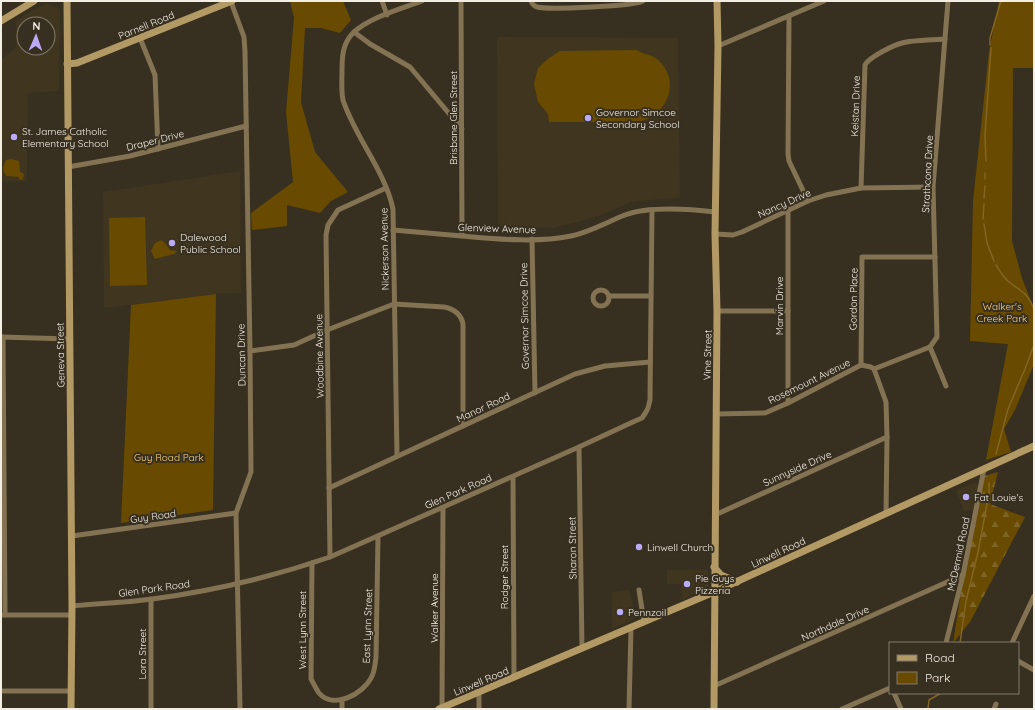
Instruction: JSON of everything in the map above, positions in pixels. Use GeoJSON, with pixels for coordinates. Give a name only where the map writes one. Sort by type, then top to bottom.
{"type":"FeatureCollection","features":[{"type":"Feature","properties":{"kind":"main road"},"geometry":{"type":"LineString","coordinates":[[1,21],[34,1]]}},
{"type":"Feature","properties":{"kind":"main road"},"geometry":{"type":"LineString","coordinates":[[59,1],[67,9]]}},
{"type":"Feature","properties":{"kind":"main road","name":"Geneva Street"},"geometry":{"type":"LineString","coordinates":[[67,1],[72,536],[71,709]]}},
{"type":"Feature","properties":{"kind":"main road","name":"Parnell Road"},"geometry":{"type":"LineString","coordinates":[[67,64],[77,63],[232,1]]}},
{"type":"Feature","properties":{"kind":"main road","name":"Vine Street"},"geometry":{"type":"LineString","coordinates":[[714,709],[717,311],[715,212],[718,46],[717,1]]}},
{"type":"Feature","properties":{"kind":"main road","name":"Linwell Road"},"geometry":{"type":"LineString","coordinates":[[441,708],[737,582],[1034,446]]}},
{"type":"Feature","properties":{"kind":"main road"},"geometry":{"type":"LineString","coordinates":[[714,567],[721,575],[737,582]]}},
{"type":"Feature","properties":{"kind":"street","name":"Duncan Drive"},"geometry":{"type":"LineString","coordinates":[[232,1],[244,37],[245,52],[250,351],[250,472],[236,512],[240,709]]}},
{"type":"Feature","properties":{"kind":"street"},"geometry":{"type":"LineString","coordinates":[[382,1],[387,15]]}},
{"type":"Feature","properties":{"kind":"street"},"geometry":{"type":"LineString","coordinates":[[422,1],[366,24],[354,32],[370,44],[410,67],[462,129]]}},
{"type":"Feature","properties":{"kind":"street","name":"Brisbane Glen Street"},"geometry":{"type":"LineString","coordinates":[[461,1],[462,236]]}},
{"type":"Feature","properties":{"kind":"street"},"geometry":{"type":"LineString","coordinates":[[531,1],[532,4],[538,8],[582,8],[632,4],[643,1]]}},
{"type":"Feature","properties":{"kind":"street"},"geometry":{"type":"LineString","coordinates":[[718,46],[824,1]]}},
{"type":"Feature","properties":{"kind":"street","name":"Strathcona Drive"},"geometry":{"type":"LineString","coordinates":[[930,347],[937,336],[933,187],[948,1]]}},
{"type":"Feature","properties":{"kind":"street"},"geometry":{"type":"LineString","coordinates":[[789,16],[788,154],[808,201]]}},
{"type":"Feature","properties":{"kind":"street","name":"Nickerson Avenue"},"geometry":{"type":"LineString","coordinates":[[354,32],[347,40],[343,50],[343,99],[354,125],[386,188],[393,209],[397,456]]}},
{"type":"Feature","properties":{"kind":"street"},"geometry":{"type":"LineString","coordinates":[[140,38],[155,76],[158,149]]}},
{"type":"Feature","properties":{"kind":"street","name":"Keistan Drive"},"geometry":{"type":"LineString","coordinates":[[861,188],[865,65],[867,62],[902,43],[945,39]]}},
{"type":"Feature","properties":{"kind":"street","name":"Draper Drive"},"geometry":{"type":"LineString","coordinates":[[68,167],[130,156],[246,126]]}},
{"type":"Feature","properties":{"kind":"street","name":"Nancy Drive"},"geometry":{"type":"LineString","coordinates":[[715,234],[733,235],[742,232],[788,209],[826,195],[861,188],[933,187]]}},
{"type":"Feature","properties":{"kind":"street","name":"Woodbine Avenue"},"geometry":{"type":"LineString","coordinates":[[330,557],[326,234],[328,225],[338,210],[386,188]]}},
{"type":"Feature","properties":{"kind":"street","name":"Glenview Avenue"},"geometry":{"type":"LineString","coordinates":[[393,230],[502,239],[532,239],[571,236],[600,226],[626,214],[652,210],[679,209],[715,212]]}},
{"type":"Feature","properties":{"kind":"street","name":"Marvin Drive"},"geometry":{"type":"LineString","coordinates":[[788,209],[788,403]]}},
{"type":"Feature","properties":{"kind":"street","name":"Glen Park Road"},"geometry":{"type":"LineString","coordinates":[[72,606],[151,600],[237,584],[312,563],[330,557],[443,508],[642,418],[648,408],[650,400],[652,210]]}},
{"type":"Feature","properties":{"kind":"street","name":"Governor Simcoe Drive"},"geometry":{"type":"LineString","coordinates":[[532,239],[535,393]]}},
{"type":"Feature","properties":{"kind":"street","name":"Gordon Place"},"geometry":{"type":"LineString","coordinates":[[861,365],[862,257],[935,257]]}},
{"type":"Feature","properties":{"kind":"street"},"geometry":{"type":"LineString","coordinates":[[609,296],[650,296]]}},
{"type":"Feature","properties":{"kind":"street"},"geometry":{"type":"LineString","coordinates":[[250,351],[294,345],[327,330],[394,304],[444,307],[452,309],[462,317],[464,324],[463,426]]}},
{"type":"Feature","properties":{"kind":"street"},"geometry":{"type":"LineString","coordinates":[[717,311],[788,311]]}},
{"type":"Feature","properties":{"kind":"street"},"geometry":{"type":"LineString","coordinates":[[70,339],[2,337],[3,615],[72,615]]}},
{"type":"Feature","properties":{"kind":"street"},"geometry":{"type":"LineString","coordinates":[[886,514],[886,402],[874,369],[930,347],[946,386]]}},
{"type":"Feature","properties":{"kind":"street","name":"Manor Road"},"geometry":{"type":"LineString","coordinates":[[329,488],[575,374],[587,370],[621,364],[650,362]]}},
{"type":"Feature","properties":{"kind":"street","name":"Rosemount Avenue"},"geometry":{"type":"LineString","coordinates":[[716,414],[765,413],[788,403],[861,365],[874,369]]}},
{"type":"Feature","properties":{"kind":"street","name":"Sunnyside Drive"},"geometry":{"type":"LineString","coordinates":[[715,515],[887,437]]}},
{"type":"Feature","properties":{"kind":"street","name":"Sharon Street"},"geometry":{"type":"LineString","coordinates":[[579,447],[582,648]]}},
{"type":"Feature","properties":{"kind":"street","name":"McDermid Road"},"geometry":{"type":"LineString","coordinates":[[946,642],[963,575],[984,469]]}},
{"type":"Feature","properties":{"kind":"street","name":"Rodger Street"},"geometry":{"type":"LineString","coordinates":[[513,477],[514,678]]}},
{"type":"Feature","properties":{"kind":"street","name":"Walker Avenue"},"geometry":{"type":"LineString","coordinates":[[441,708],[443,508]]}},
{"type":"Feature","properties":{"kind":"street","name":"Guy Road"},"geometry":{"type":"LineString","coordinates":[[72,536],[236,512]]}},
{"type":"Feature","properties":{"kind":"street","name":"East Lynn Street"},"geometry":{"type":"LineString","coordinates":[[342,700],[355,694],[367,685],[375,668],[378,536]]}},
{"type":"Feature","properties":{"kind":"street","name":"West Lynn Street"},"geometry":{"type":"LineString","coordinates":[[312,563],[311,680],[319,694],[331,701],[342,700]]}},
{"type":"Feature","properties":{"kind":"street","name":"Northdale Drive"},"geometry":{"type":"LineString","coordinates":[[714,686],[963,575]]}},
{"type":"Feature","properties":{"kind":"street"},"geometry":{"type":"LineString","coordinates":[[639,590],[644,622]]}},
{"type":"Feature","properties":{"kind":"street"},"geometry":{"type":"LineString","coordinates":[[1012,642],[1034,596]]}},
{"type":"Feature","properties":{"kind":"street","name":"Lora Street"},"geometry":{"type":"LineString","coordinates":[[150,709],[151,600]]}},
{"type":"Feature","properties":{"kind":"street"},"geometry":{"type":"LineString","coordinates":[[629,709],[631,628]]}},
{"type":"Feature","properties":{"kind":"street"},"geometry":{"type":"LineString","coordinates":[[1019,662],[1034,670]]}},
{"type":"Feature","properties":{"kind":"street"},"geometry":{"type":"LineString","coordinates":[[842,709],[889,688]]}},
{"type":"Feature","properties":{"kind":"street"},"geometry":{"type":"LineString","coordinates":[[1,691],[71,691]]}},
{"type":"Feature","properties":{"kind":"street"},"geometry":{"type":"LineString","coordinates":[[479,692],[479,709]]}},
{"type":"Feature","properties":{"kind":"street"},"geometry":{"type":"LineString","coordinates":[[894,694],[900,709]]}},
{"type":"Feature","properties":{"kind":"street"},"geometry":{"type":"LineString","coordinates":[[342,700],[342,709]]}},
{"type":"Feature","properties":{"kind":"shaded area","name":"St. James Catholic Elementary School"},"geometry":{"type":"Polygon","coordinates":[[[47,3],[60,9],[59,91],[28,93],[27,181],[1,182],[1,60],[16,47],[16,56],[56,56],[56,16],[23,16],[47,3]]]}},
{"type":"Feature","properties":{"kind":"shaded area","name":"Governor Simcoe Secondary School"},"geometry":{"type":"Polygon","coordinates":[[[497,37],[678,38],[680,198],[631,202],[599,216],[554,228],[498,227],[497,37]]]}},
{"type":"Feature","properties":{"kind":"shaded area","name":"Dalewood Public School"},"geometry":{"type":"Polygon","coordinates":[[[240,171],[241,293],[216,294],[104,308],[103,192],[240,171]]]}},
{"type":"Feature","properties":{"kind":"shaded area"},"geometry":{"type":"Polygon","coordinates":[[[976,482],[978,487],[974,510],[964,511],[956,490],[976,482]]]}},
{"type":"Feature","properties":{"kind":"shaded area"},"geometry":{"type":"Polygon","coordinates":[[[667,570],[708,570],[709,586],[682,600],[681,584],[667,584],[667,570]]]}},
{"type":"Feature","properties":{"kind":"shaded area"},"geometry":{"type":"Polygon","coordinates":[[[629,590],[636,618],[612,629],[612,592],[629,590]]]}},
{"type":"Feature","properties":{"kind":"green space"},"geometry":{"type":"Polygon","coordinates":[[[290,1],[343,1],[351,20],[340,33],[321,28],[305,28],[301,102],[315,152],[348,192],[331,201],[320,213],[287,205],[287,226],[252,230],[251,213],[293,182],[286,112],[294,18],[290,1]]]}},
{"type":"Feature","properties":{"kind":"green space","name":"Walker's Creek Park"},"geometry":{"type":"Polygon","coordinates":[[[999,1],[1034,1],[1034,68],[1013,68],[1012,241],[1022,278],[1034,309],[1034,364],[1015,410],[1004,429],[1011,452],[986,460],[1008,344],[970,341],[973,201],[989,52],[999,1]]]}},
{"type":"Feature","properties":{"kind":"green space"},"geometry":{"type":"Polygon","coordinates":[[[637,50],[654,57],[662,64],[670,81],[670,90],[667,99],[663,107],[656,114],[646,120],[635,122],[549,122],[548,114],[538,102],[534,84],[538,68],[549,58],[560,51],[637,50]]]}},
{"type":"Feature","properties":{"kind":"green space"},"geometry":{"type":"Polygon","coordinates":[[[11,159],[19,161],[20,172],[24,174],[22,180],[19,179],[19,177],[6,176],[3,168],[6,160],[11,159]]]}},
{"type":"Feature","properties":{"kind":"green space"},"geometry":{"type":"Polygon","coordinates":[[[145,217],[147,285],[110,286],[109,218],[145,217]]]}},
{"type":"Feature","properties":{"kind":"green space"},"geometry":{"type":"Polygon","coordinates":[[[161,240],[170,250],[177,251],[174,254],[155,259],[151,251],[155,243],[161,240]]]}},
{"type":"Feature","properties":{"kind":"green space","name":"Guy Road Park"},"geometry":{"type":"Polygon","coordinates":[[[216,294],[213,510],[121,523],[131,305],[216,294]]]}},
{"type":"Feature","properties":{"kind":"green space"},"geometry":{"type":"Polygon","coordinates":[[[998,472],[990,504],[1025,517],[970,622],[953,642],[974,510],[984,476],[998,472]]]}},
{"type":"Feature","properties":{"kind":"waterway"},"geometry":{"type":"LineString","coordinates":[[990,45],[990,38],[1001,1]]}},
{"type":"Feature","properties":{"kind":"waterway"},"geometry":{"type":"LineString","coordinates":[[986,161],[985,135],[991,48]]}},
{"type":"Feature","properties":{"kind":"waterway"},"geometry":{"type":"LineString","coordinates":[[985,173],[985,179]]}},
{"type":"Feature","properties":{"kind":"waterway"},"geometry":{"type":"LineString","coordinates":[[984,198],[985,186]]}},
{"type":"Feature","properties":{"kind":"waterway"},"geometry":{"type":"LineString","coordinates":[[983,219],[984,204]]}},
{"type":"Feature","properties":{"kind":"waterway"},"geometry":{"type":"LineString","coordinates":[[984,224],[987,243],[994,261]]}},
{"type":"Feature","properties":{"kind":"waterway"},"geometry":{"type":"LineString","coordinates":[[996,265],[1006,279],[1027,296],[1034,310]]}},
{"type":"Feature","properties":{"kind":"waterway"},"geometry":{"type":"LineString","coordinates":[[996,454],[1008,409],[1034,345]]}},
{"type":"Feature","properties":{"kind":"waterway"},"geometry":{"type":"LineString","coordinates":[[960,642],[966,601],[978,552],[989,493],[989,483]]}},
{"type":"Feature","properties":{"kind":"waterway"},"geometry":{"type":"LineString","coordinates":[[928,709],[929,700],[939,694]]}},
{"type":"Feature","properties":{"kind":"place","name":"Governor Simcoe Secondary School"},"geometry":{"type":"Point","coordinates":[588,118]}},
{"type":"Feature","properties":{"kind":"place","name":"St. James Catholic Elementary School"},"geometry":{"type":"Point","coordinates":[14,137]}},
{"type":"Feature","properties":{"kind":"place","name":"Dalewood Public School"},"geometry":{"type":"Point","coordinates":[172,243]}},
{"type":"Feature","properties":{"kind":"place","name":"Fat Louie's"},"geometry":{"type":"Point","coordinates":[966,497]}},
{"type":"Feature","properties":{"kind":"place","name":"Linwell Church"},"geometry":{"type":"Point","coordinates":[639,547]}},
{"type":"Feature","properties":{"kind":"place","name":"Pie Guys Pizzeria"},"geometry":{"type":"Point","coordinates":[687,584]}},
{"type":"Feature","properties":{"kind":"place","name":"Pennzoil"},"geometry":{"type":"Point","coordinates":[620,612]}}]}
